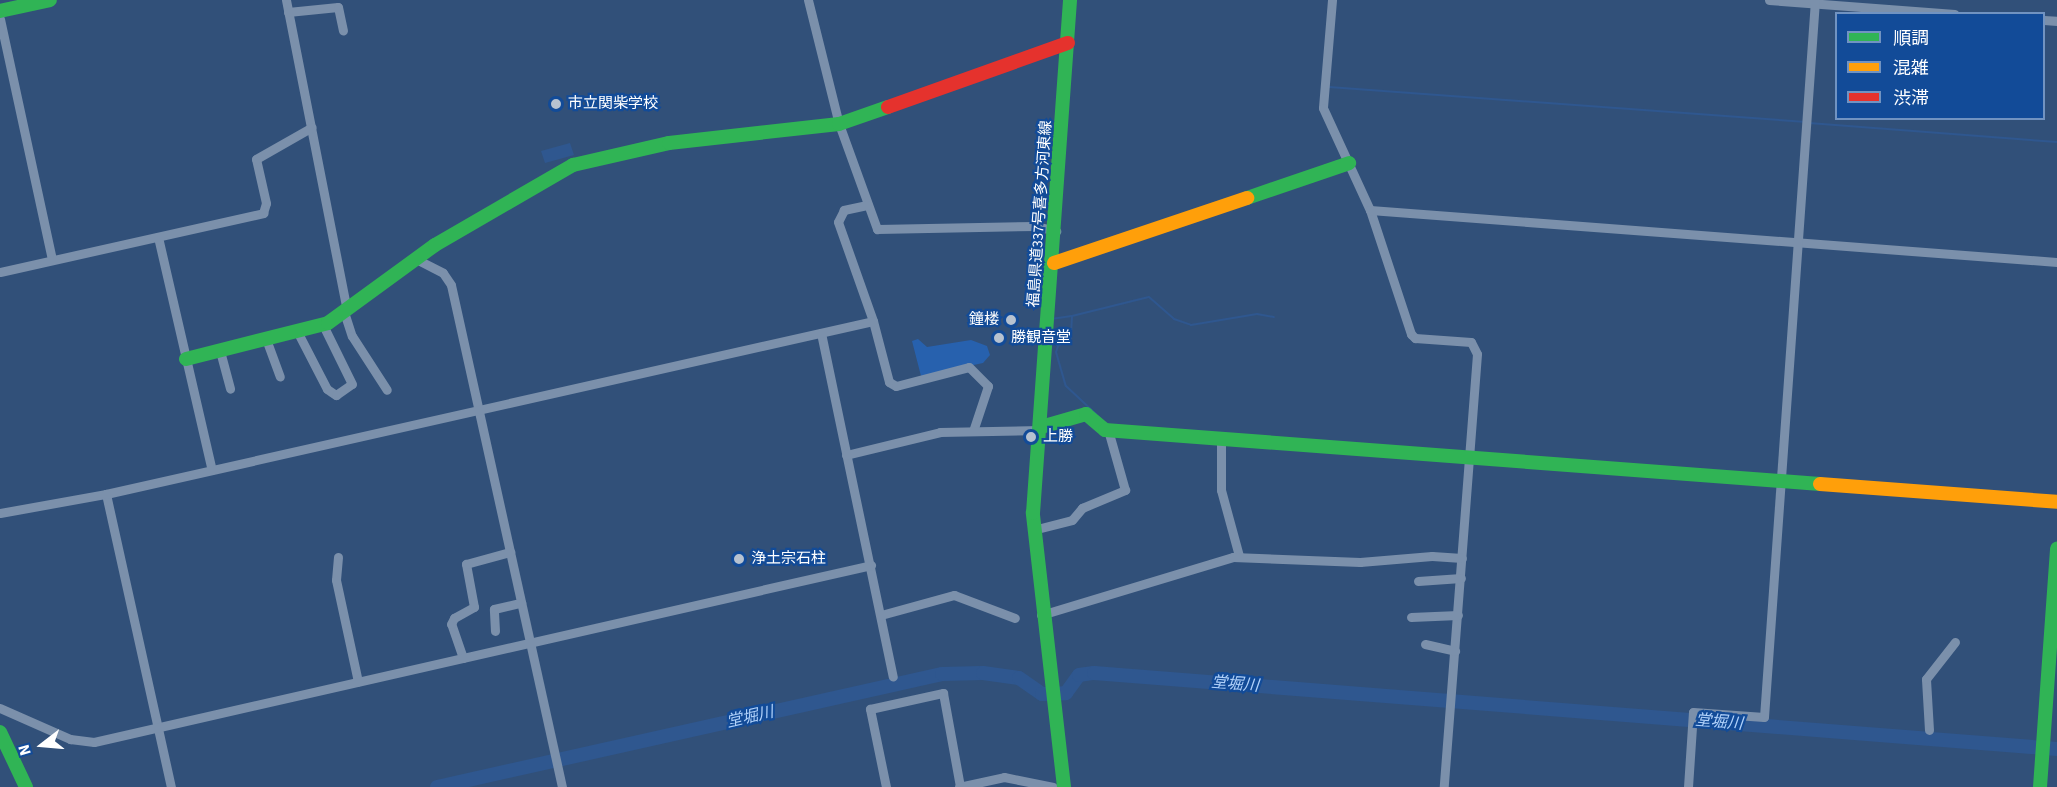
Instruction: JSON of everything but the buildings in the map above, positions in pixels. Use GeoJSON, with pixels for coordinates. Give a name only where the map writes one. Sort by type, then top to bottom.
{"type":"FeatureCollection","features":[{"type":"Feature","properties":{"kind":"main road"},"geometry":{"type":"LineString","coordinates":[[0,12],[50,0]]}},
{"type":"Feature","properties":{"kind":"main road","name":"福島県道337号喜多方河東線"},"geometry":{"type":"LineString","coordinates":[[1064,787],[1041,615],[1033,530],[1054,263],[1070,0]]}},
{"type":"Feature","properties":{"kind":"main road"},"geometry":{"type":"LineString","coordinates":[[186,359],[323,325],[416,259],[573,165],[669,143],[839,124],[1068,43]]}},
{"type":"Feature","properties":{"kind":"main road"},"geometry":{"type":"LineString","coordinates":[[1054,263],[1349,163]]}},
{"type":"Feature","properties":{"kind":"main road"},"geometry":{"type":"LineString","coordinates":[[1041,428],[1086,414],[1108,430],[2057,502]]}},
{"type":"Feature","properties":{"kind":"main road"},"geometry":{"type":"LineString","coordinates":[[2040,787],[2057,549]]}},
{"type":"Feature","properties":{"kind":"main road"},"geometry":{"type":"LineString","coordinates":[[0,732],[27,787]]}},
{"type":"Feature","properties":{"kind":"street"},"geometry":{"type":"LineString","coordinates":[[286,0],[345,311],[352,336],[387,390]]}},
{"type":"Feature","properties":{"kind":"street"},"geometry":{"type":"LineString","coordinates":[[808,0],[839,124],[874,224],[881,231],[1036,226],[1056,231]]}},
{"type":"Feature","properties":{"kind":"street"},"geometry":{"type":"LineString","coordinates":[[1332,0],[1323,108],[1370,210],[1411,334],[1415,338],[1471,342],[1475,346],[1461,578],[1443,787]]}},
{"type":"Feature","properties":{"kind":"street"},"geometry":{"type":"LineString","coordinates":[[1769,0],[1904,5],[1943,12]]}},
{"type":"Feature","properties":{"kind":"street"},"geometry":{"type":"LineString","coordinates":[[1688,787],[1693,712],[1764,717],[1779,480],[1815,2]]}},
{"type":"Feature","properties":{"kind":"street"},"geometry":{"type":"LineString","coordinates":[[288,12],[338,7],[343,30]]}},
{"type":"Feature","properties":{"kind":"street"},"geometry":{"type":"LineString","coordinates":[[0,19],[4,53],[52,260]]}},
{"type":"Feature","properties":{"kind":"street"},"geometry":{"type":"LineString","coordinates":[[0,272],[265,212],[256,159],[312,128]]}},
{"type":"Feature","properties":{"kind":"street"},"geometry":{"type":"LineString","coordinates":[[867,205],[844,210],[838,220],[873,321],[892,386],[969,367],[988,386],[973,431]]}},
{"type":"Feature","properties":{"kind":"street"},"geometry":{"type":"LineString","coordinates":[[1370,210],[2057,262]]}},
{"type":"Feature","properties":{"kind":"street"},"geometry":{"type":"LineString","coordinates":[[158,237],[212,470]]}},
{"type":"Feature","properties":{"kind":"street"},"geometry":{"type":"LineString","coordinates":[[416,259],[449,280],[480,410],[562,787]]}},
{"type":"Feature","properties":{"kind":"street"},"geometry":{"type":"LineString","coordinates":[[0,513],[106,494],[873,321]]}},
{"type":"Feature","properties":{"kind":"street"},"geometry":{"type":"LineString","coordinates":[[297,332],[327,389],[336,395],[352,384],[323,325]]}},
{"type":"Feature","properties":{"kind":"street"},"geometry":{"type":"LineString","coordinates":[[821,333],[893,677]]}},
{"type":"Feature","properties":{"kind":"street"},"geometry":{"type":"LineString","coordinates":[[266,339],[280,377]]}},
{"type":"Feature","properties":{"kind":"street"},"geometry":{"type":"LineString","coordinates":[[220,351],[230,390]]}},
{"type":"Feature","properties":{"kind":"street"},"geometry":{"type":"LineString","coordinates":[[846,455],[940,432],[1041,428]]}},
{"type":"Feature","properties":{"kind":"street"},"geometry":{"type":"LineString","coordinates":[[1033,530],[1072,520],[1082,508],[1125,490],[1108,430]]}},
{"type":"Feature","properties":{"kind":"street"},"geometry":{"type":"LineString","coordinates":[[1221,439],[1221,490],[1239,556]]}},
{"type":"Feature","properties":{"kind":"street"},"geometry":{"type":"LineString","coordinates":[[106,494],[171,787]]}},
{"type":"Feature","properties":{"kind":"street"},"geometry":{"type":"LineString","coordinates":[[463,658],[451,624],[474,607],[466,564],[510,552]]}},
{"type":"Feature","properties":{"kind":"street"},"geometry":{"type":"LineString","coordinates":[[1041,615],[1239,556],[1348,562],[1462,558]]}},
{"type":"Feature","properties":{"kind":"street"},"geometry":{"type":"LineString","coordinates":[[338,557],[336,580],[358,682]]}},
{"type":"Feature","properties":{"kind":"street"},"geometry":{"type":"LineString","coordinates":[[0,708],[86,743],[871,565]]}},
{"type":"Feature","properties":{"kind":"street"},"geometry":{"type":"LineString","coordinates":[[1418,581],[1461,578]]}},
{"type":"Feature","properties":{"kind":"street"},"geometry":{"type":"LineString","coordinates":[[881,615],[954,595],[1015,618]]}},
{"type":"Feature","properties":{"kind":"street"},"geometry":{"type":"LineString","coordinates":[[495,630],[494,609],[521,603]]}},
{"type":"Feature","properties":{"kind":"street"},"geometry":{"type":"LineString","coordinates":[[1411,617],[1458,615]]}},
{"type":"Feature","properties":{"kind":"street"},"geometry":{"type":"LineString","coordinates":[[1929,730],[1926,679],[1955,642]]}},
{"type":"Feature","properties":{"kind":"street"},"geometry":{"type":"LineString","coordinates":[[1425,644],[1455,651]]}},
{"type":"Feature","properties":{"kind":"street"},"geometry":{"type":"LineString","coordinates":[[886,787],[870,709],[943,693],[960,787],[1004,777],[1053,787]]}},
{"type":"Feature","properties":{"kind":"shaded area"},"geometry":{"type":"Polygon","coordinates":[[[570,143],[574,155],[545,163],[541,151],[570,143]]]}},
{"type":"Feature","properties":{"kind":"shaded area"},"geometry":{"type":"Polygon","coordinates":[[[918,339],[927,347],[971,340],[987,346],[990,355],[983,363],[921,376],[912,341],[918,339]]]}},
{"type":"Feature","properties":{"kind":"waterway"},"geometry":{"type":"LineString","coordinates":[[1329,87],[1803,122]]}},
{"type":"Feature","properties":{"kind":"waterway"},"geometry":{"type":"LineString","coordinates":[[1809,123],[2057,142]]}},
{"type":"Feature","properties":{"kind":"waterway"},"geometry":{"type":"LineString","coordinates":[[1072,316],[1149,297],[1174,319],[1191,325],[1257,314],[1274,317]]}},
{"type":"Feature","properties":{"kind":"waterway"},"geometry":{"type":"LineString","coordinates":[[1051,319],[1072,316],[1071,338],[1058,346],[1056,352],[1066,386],[1096,414]]}},
{"type":"Feature","properties":{"kind":"waterway"},"geometry":{"type":"LineString","coordinates":[[1052,339],[1058,346]]}},
{"type":"Feature","properties":{"kind":"waterway","name":"堂堀川"},"geometry":{"type":"LineString","coordinates":[[437,787],[942,674],[983,673],[1019,678],[1042,694],[1066,693],[1079,675],[1094,673],[2057,749]]}},
{"type":"Feature","properties":{"kind":"traffic: fast"},"geometry":{"type":"LineString","coordinates":[[0,11],[50,0]]}},
{"type":"Feature","properties":{"kind":"traffic: fast"},"geometry":{"type":"LineString","coordinates":[[1064,787],[1033,513],[1070,0]]}},
{"type":"Feature","properties":{"kind":"traffic: fast"},"geometry":{"type":"LineString","coordinates":[[186,359],[328,323],[435,245],[573,165],[669,143],[839,124],[888,107]]}},
{"type":"Feature","properties":{"kind":"traffic: fast"},"geometry":{"type":"LineString","coordinates":[[1247,198],[1349,163]]}},
{"type":"Feature","properties":{"kind":"traffic: fast"},"geometry":{"type":"LineString","coordinates":[[1041,427],[1086,414],[1105,430],[1820,484]]}},
{"type":"Feature","properties":{"kind":"traffic: fast"},"geometry":{"type":"LineString","coordinates":[[2040,787],[2057,549]]}},
{"type":"Feature","properties":{"kind":"traffic: fast"},"geometry":{"type":"LineString","coordinates":[[0,732],[26,787]]}},
{"type":"Feature","properties":{"kind":"traffic: slow"},"geometry":{"type":"LineString","coordinates":[[1054,263],[1247,198]]}},
{"type":"Feature","properties":{"kind":"traffic: slow"},"geometry":{"type":"LineString","coordinates":[[1820,484],[2057,502]]}},
{"type":"Feature","properties":{"kind":"traffic: jam"},"geometry":{"type":"LineString","coordinates":[[888,107],[1068,43]]}},
{"type":"Feature","properties":{"kind":"place","name":"市立関柴学校"},"geometry":{"type":"Point","coordinates":[556,104]}},
{"type":"Feature","properties":{"kind":"place","name":"鐘楼"},"geometry":{"type":"Point","coordinates":[1011,320]}},
{"type":"Feature","properties":{"kind":"place","name":"勝観音堂"},"geometry":{"type":"Point","coordinates":[999,338]}},
{"type":"Feature","properties":{"kind":"place","name":"上勝"},"geometry":{"type":"Point","coordinates":[1031,437]}},
{"type":"Feature","properties":{"kind":"place","name":"浄土宗石柱"},"geometry":{"type":"Point","coordinates":[739,559]}}]}
